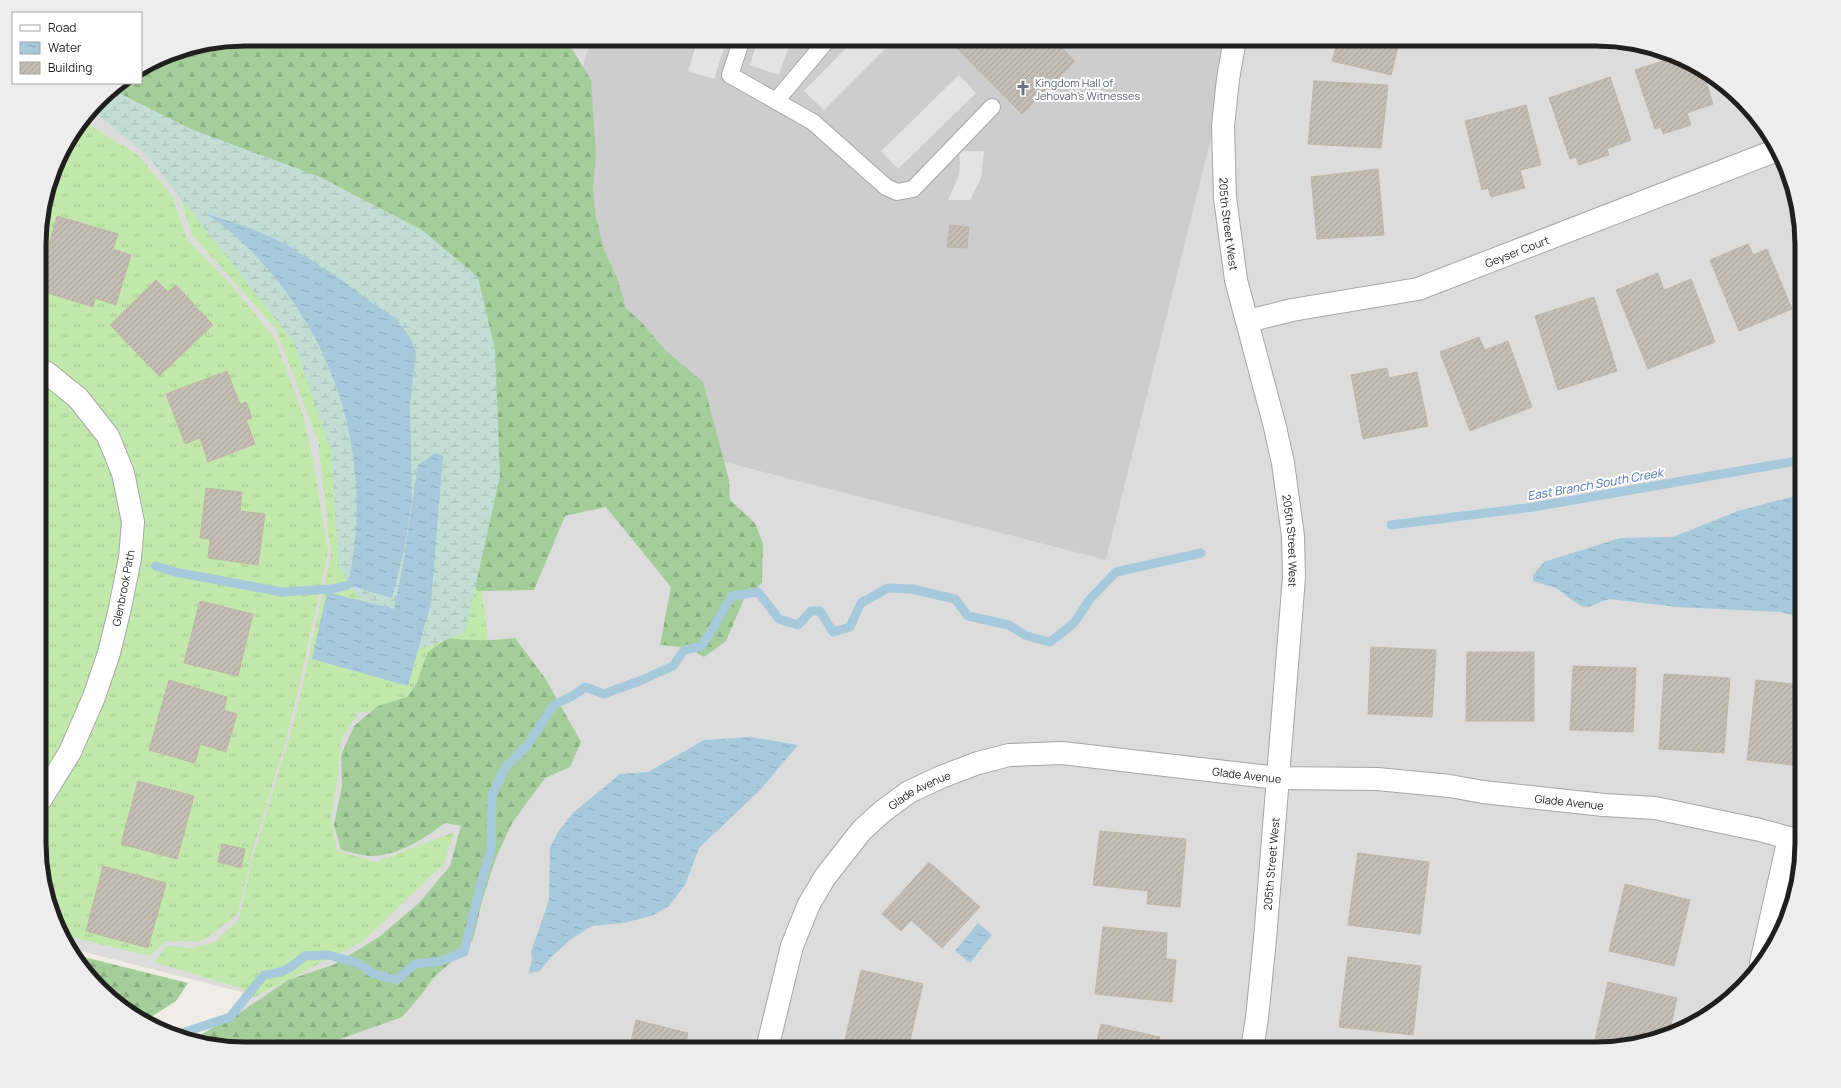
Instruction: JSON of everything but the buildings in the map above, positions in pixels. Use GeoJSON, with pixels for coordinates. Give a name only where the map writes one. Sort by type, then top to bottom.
{"type":"FeatureCollection","features":[{"type":"Feature","properties":{"kind":"street","name":"205th Street West"},"geometry":{"type":"LineString","coordinates":[[1234,46],[1228,79],[1223,126],[1225,198],[1236,280],[1248,321],[1283,463],[1293,536],[1294,577],[1265,939],[1253,1042]]}},
{"type":"Feature","properties":{"kind":"street","name":"Geyser Court"},"geometry":{"type":"LineString","coordinates":[[1248,321],[1292,310],[1418,289],[1771,152]]}},
{"type":"Feature","properties":{"kind":"street","name":"Glenbrook Path"},"geometry":{"type":"LineString","coordinates":[[46,373],[78,398],[108,436],[123,473],[133,522],[130,558],[109,653],[96,691],[70,752],[46,791]]}},
{"type":"Feature","properties":{"kind":"street","name":"Glade Avenue"},"geometry":{"type":"LineString","coordinates":[[769,1042],[788,962],[798,929],[809,904],[825,877],[848,846],[867,825],[909,792],[978,763],[1009,755],[1056,752],[1278,778],[1377,779],[1450,786],[1483,792],[1604,805],[1655,808],[1760,830],[1795,839]]}},
{"type":"Feature","properties":{"kind":"street"},"geometry":{"type":"LineString","coordinates":[[1766,945],[1795,839]]}},
{"type":"Feature","properties":{"kind":"lane"},"geometry":{"type":"LineString","coordinates":[[740,46],[730,75],[813,122],[886,187],[897,192],[914,189],[992,107]]}},
{"type":"Feature","properties":{"kind":"lane"},"geometry":{"type":"LineString","coordinates":[[776,100],[822,46]]}},
{"type":"Feature","properties":{"kind":"shaded area"},"geometry":{"type":"Polygon","coordinates":[[[232,46],[588,46],[498,404],[1106,560],[1234,46],[1609,46],[1635,50],[1672,61],[1717,87],[1746,114],[1768,146],[1780,169],[1784,181],[1791,206],[1795,232],[1795,856],[1791,882],[1784,907],[1780,919],[1768,942],[1754,964],[1737,984],[1717,1001],[1695,1015],[1672,1027],[1660,1031],[1635,1038],[1609,1042],[229,1042],[242,992],[78,950],[61,919],[50,882],[46,856],[46,232],[50,206],[57,181],[61,169],[73,146],[87,124],[104,104],[129,84],[142,84],[142,76],[146,73],[169,61],[181,57],[206,50],[232,46]]]}},
{"type":"Feature","properties":{"kind":"shaded area"},"geometry":{"type":"Polygon","coordinates":[[[588,46],[1234,46],[1106,560],[498,404],[588,46]]]}},
{"type":"Feature","properties":{"kind":"shaded area"},"geometry":{"type":"Polygon","coordinates":[[[696,46],[725,46],[714,79],[688,71],[696,46]]]}},
{"type":"Feature","properties":{"kind":"shaded area"},"geometry":{"type":"Polygon","coordinates":[[[756,46],[789,46],[779,75],[750,65],[756,46]]]}},
{"type":"Feature","properties":{"kind":"shaded area"},"geometry":{"type":"Polygon","coordinates":[[[848,46],[888,46],[824,110],[804,91],[848,46]]]}},
{"type":"Feature","properties":{"kind":"shaded area"},"geometry":{"type":"Polygon","coordinates":[[[959,75],[976,93],[898,169],[881,151],[959,75]]]}},
{"type":"Feature","properties":{"kind":"shaded area"},"geometry":{"type":"Polygon","coordinates":[[[959,151],[984,151],[981,178],[970,200],[948,200],[959,175],[959,151]]]}},
{"type":"Feature","properties":{"kind":"green space"},"geometry":{"type":"Polygon","coordinates":[[[232,46],[566,46],[573,50],[591,80],[596,155],[593,189],[596,218],[605,252],[617,278],[626,308],[643,324],[665,350],[703,382],[729,480],[730,500],[755,523],[763,544],[762,583],[744,599],[726,641],[704,657],[689,648],[660,645],[671,587],[606,507],[565,516],[534,590],[477,591],[298,181],[116,93],[129,84],[142,84],[142,76],[169,61],[206,50],[232,46]]]}},
{"type":"Feature","properties":{"kind":"green space"},"geometry":{"type":"Polygon","coordinates":[[[117,92],[191,129],[320,177],[422,230],[478,277],[495,350],[500,476],[465,633],[394,658],[339,567],[331,451],[294,343],[147,155],[96,113],[117,92]]]}},
{"type":"Feature","properties":{"kind":"green space"},"geometry":{"type":"Polygon","coordinates":[[[87,123],[138,155],[172,196],[187,239],[235,289],[275,339],[303,415],[314,465],[328,552],[296,699],[285,743],[254,846],[238,914],[203,941],[166,941],[149,956],[70,937],[61,919],[53,894],[46,856],[46,232],[50,206],[61,169],[87,123]]]}},
{"type":"Feature","properties":{"kind":"green space"},"geometry":{"type":"Polygon","coordinates":[[[178,191],[478,559],[488,638],[448,671],[421,710],[359,712],[341,740],[337,782],[331,815],[337,851],[376,862],[454,832],[443,865],[363,941],[253,998],[240,988],[154,962],[167,946],[194,948],[215,942],[239,920],[251,864],[296,715],[331,555],[318,441],[276,329],[192,235],[178,191]]]}},
{"type":"Feature","properties":{"kind":"green space"},"geometry":{"type":"Polygon","coordinates":[[[448,638],[465,640],[498,640],[515,638],[545,678],[581,742],[570,767],[545,778],[512,823],[495,860],[482,901],[473,940],[455,959],[433,978],[422,994],[402,1017],[332,1042],[232,1042],[198,1036],[241,1012],[288,980],[335,964],[379,937],[419,903],[450,866],[461,826],[445,823],[411,845],[392,853],[372,856],[360,855],[341,850],[334,825],[342,786],[341,755],[354,726],[378,706],[407,697],[416,685],[428,652],[448,638]]]}},
{"type":"Feature","properties":{"kind":"green space"},"geometry":{"type":"Polygon","coordinates":[[[82,957],[188,983],[176,1001],[150,1017],[114,993],[95,974],[82,957]]]}},
{"type":"Feature","properties":{"kind":"water"},"geometry":{"type":"Polygon","coordinates":[[[205,213],[255,230],[286,244],[343,281],[372,303],[394,317],[410,337],[416,352],[410,404],[412,498],[405,546],[392,598],[348,585],[355,536],[356,487],[350,439],[338,393],[320,349],[296,307],[267,268],[232,233],[205,213]]]}},
{"type":"Feature","properties":{"kind":"water"},"geometry":{"type":"Polygon","coordinates":[[[435,453],[443,456],[431,603],[408,686],[312,659],[327,592],[394,609],[403,565],[418,465],[435,453]]]}},
{"type":"Feature","properties":{"kind":"water"},"geometry":{"type":"Polygon","coordinates":[[[1795,496],[1795,615],[1780,612],[1678,607],[1609,599],[1588,607],[1581,606],[1556,588],[1533,581],[1533,575],[1544,562],[1620,538],[1673,537],[1738,511],[1795,496]]]}},
{"type":"Feature","properties":{"kind":"water"},"geometry":{"type":"Polygon","coordinates":[[[751,737],[798,745],[760,790],[699,848],[685,885],[669,906],[651,916],[623,923],[592,926],[570,940],[550,958],[540,971],[529,973],[532,959],[531,952],[549,900],[550,847],[558,832],[574,812],[620,774],[648,772],[704,740],[751,737]]]}},
{"type":"Feature","properties":{"kind":"water"},"geometry":{"type":"Polygon","coordinates":[[[978,923],[992,935],[970,963],[955,951],[978,923]]]}},
{"type":"Feature","properties":{"kind":"waterway","name":"East Branch South Creek"},"geometry":{"type":"LineString","coordinates":[[1391,525],[1534,507],[1795,461]]}},
{"type":"Feature","properties":{"kind":"waterway","name":"East Branch South Creek"},"geometry":{"type":"LineString","coordinates":[[185,1032],[230,1017],[264,975],[286,970],[304,956],[329,955],[358,963],[374,974],[397,980],[415,964],[441,961],[464,952],[482,879],[491,851],[492,795],[505,768],[527,746],[554,705],[574,695],[585,687],[604,694],[642,680],[673,666],[684,650],[702,646],[732,596],[758,592],[779,619],[798,625],[811,611],[820,611],[833,632],[850,627],[861,603],[888,588],[912,589],[955,599],[968,616],[1009,625],[1027,636],[1050,642],[1074,623],[1090,599],[1116,572],[1201,553]]}},
{"type":"Feature","properties":{"kind":"waterway"},"geometry":{"type":"LineString","coordinates":[[156,566],[175,572],[282,592],[332,589],[348,585]]}},
{"type":"Feature","properties":{"kind":"place","name":"Kingdom Hall of Jehovah's Witnesses"},"geometry":{"type":"Point","coordinates":[1023,88]}}]}
